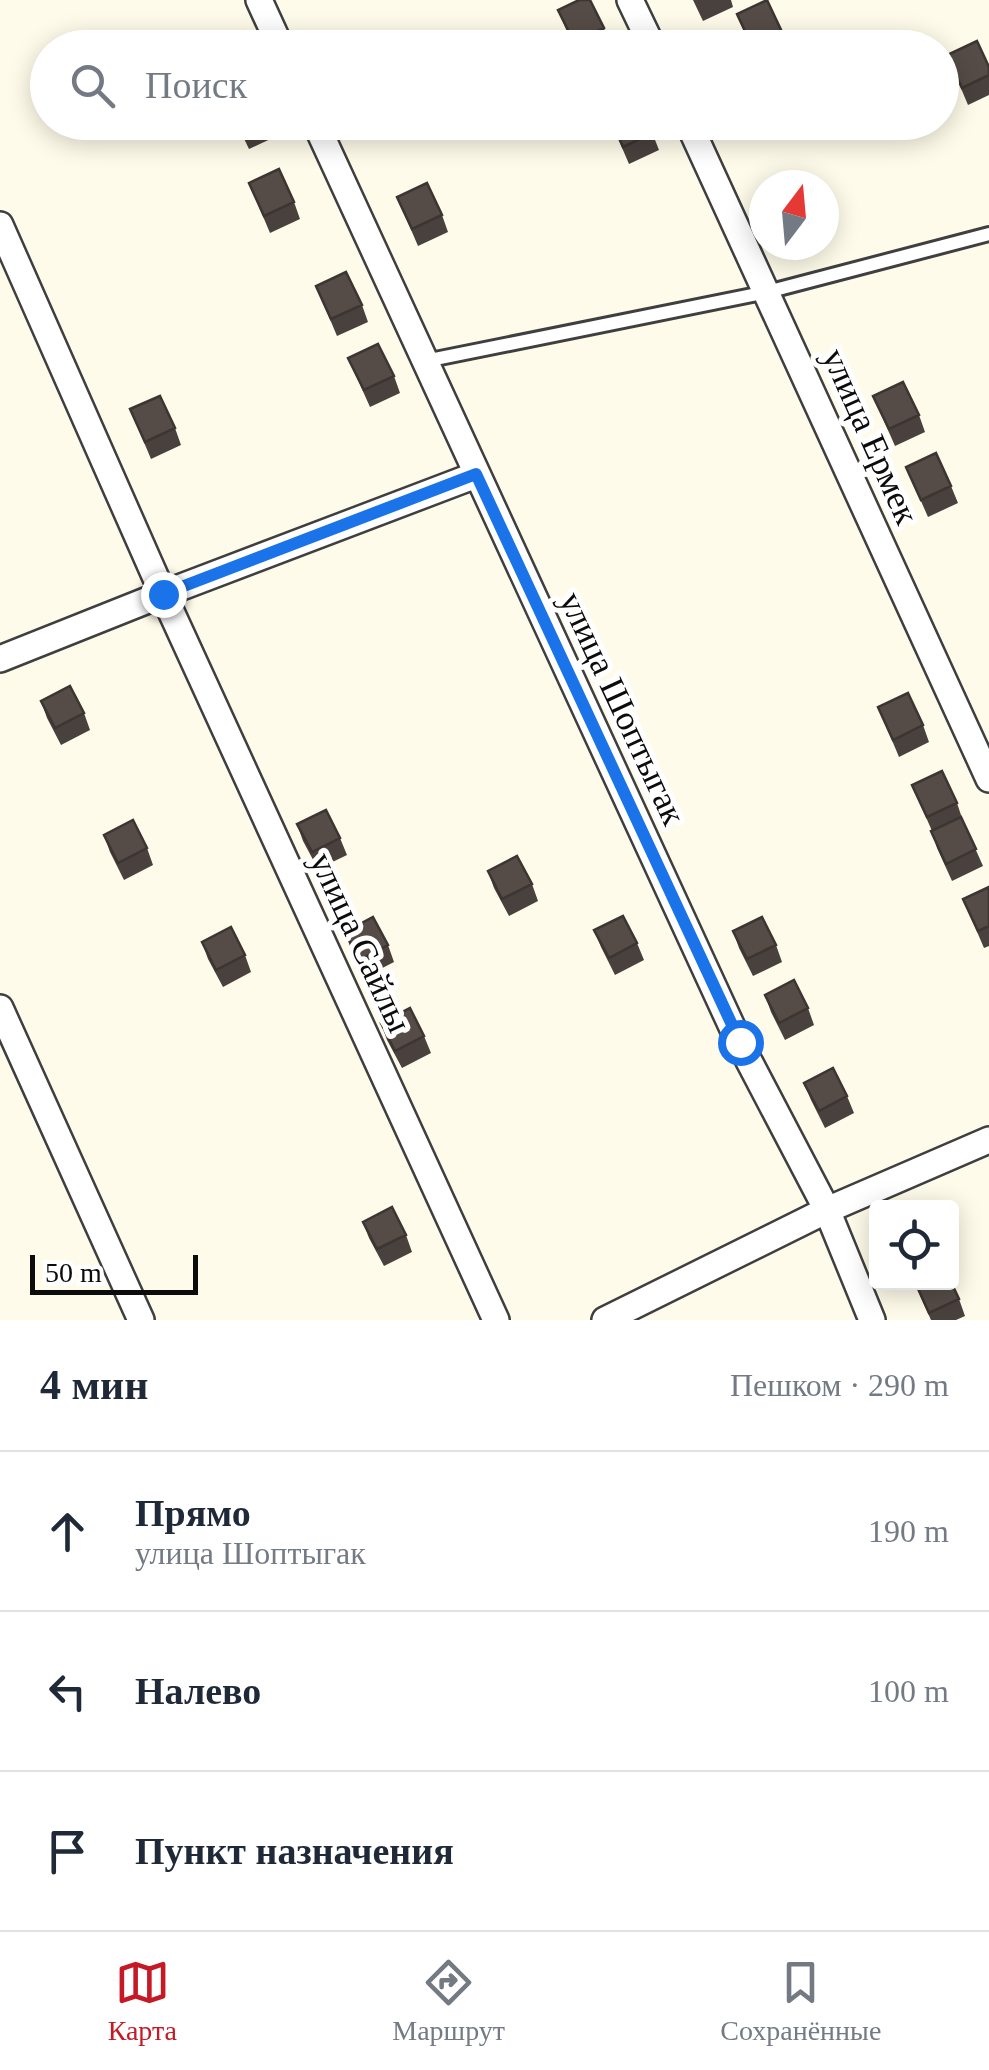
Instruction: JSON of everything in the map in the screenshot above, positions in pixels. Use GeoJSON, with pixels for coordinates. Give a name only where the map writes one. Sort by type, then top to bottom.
{"type":"FeatureCollection","features":[{"type":"Feature","properties":{"kind":"street"},"geometry":{"type":"LineString","coordinates":[[259,0],[273,30]]}},
{"type":"Feature","properties":{"kind":"street"},"geometry":{"type":"LineString","coordinates":[[630,0],[644,30]]}},
{"type":"Feature","properties":{"kind":"street","name":"улица Шоптыгак"},"geometry":{"type":"LineString","coordinates":[[323,140],[740,1042],[827,1210],[872,1320]]}},
{"type":"Feature","properties":{"kind":"street","name":"улица Ермек"},"geometry":{"type":"LineString","coordinates":[[696,140],[989,779]]}},
{"type":"Feature","properties":{"kind":"street","name":"улица Сайлы"},"geometry":{"type":"LineString","coordinates":[[0,225],[163,594],[496,1320]]}},
{"type":"Feature","properties":{"kind":"street"},"geometry":{"type":"LineString","coordinates":[[0,659],[476,474]]}},
{"type":"Feature","properties":{"kind":"street"},"geometry":{"type":"LineString","coordinates":[[0,1008],[141,1320]]}},
{"type":"Feature","properties":{"kind":"street"},"geometry":{"type":"LineString","coordinates":[[604,1320],[827,1210],[989,1140]]}},
{"type":"Feature","properties":{"kind":"lane"},"geometry":{"type":"LineString","coordinates":[[425,361],[768,292],[989,234]]}},
{"type":"Feature","properties":{"kind":"building"},"geometry":{"type":"Polygon","coordinates":[[[579,0],[590,0],[604,28],[568,30],[558,10],[579,0]]]}},
{"type":"Feature","properties":{"kind":"building"},"geometry":{"type":"Polygon","coordinates":[[[767,0],[781,30],[744,30],[737,14],[767,0]]]}},
{"type":"Feature","properties":{"kind":"building"},"geometry":{"type":"Polygon","coordinates":[[[977,41],[989,75],[962,88],[959,49],[977,41]]]}},
{"type":"Feature","properties":{"kind":"building"},"geometry":{"type":"Polygon","coordinates":[[[620,140],[638,140],[623,147],[620,140]]]}},
{"type":"Feature","properties":{"kind":"building"},"geometry":{"type":"Polygon","coordinates":[[[279,169],[294,202],[264,216],[249,183],[279,169]]]}},
{"type":"Feature","properties":{"kind":"building"},"geometry":{"type":"Polygon","coordinates":[[[427,183],[442,215],[412,229],[397,197],[427,183]]]}},
{"type":"Feature","properties":{"kind":"building"},"geometry":{"type":"Polygon","coordinates":[[[346,272],[362,305],[331,319],[316,286],[346,272]]]}},
{"type":"Feature","properties":{"kind":"building"},"geometry":{"type":"Polygon","coordinates":[[[378,344],[394,376],[364,390],[348,358],[378,344]]]}},
{"type":"Feature","properties":{"kind":"building"},"geometry":{"type":"Polygon","coordinates":[[[903,382],[919,415],[889,429],[873,396],[903,382]]]}},
{"type":"Feature","properties":{"kind":"building"},"geometry":{"type":"Polygon","coordinates":[[[160,396],[175,428],[145,442],[130,409],[160,396]]]}},
{"type":"Feature","properties":{"kind":"building"},"geometry":{"type":"Polygon","coordinates":[[[936,453],[951,486],[921,500],[906,467],[936,453]]]}},
{"type":"Feature","properties":{"kind":"building"},"geometry":{"type":"Polygon","coordinates":[[[70,686],[84,713],[55,728],[41,701],[70,686]]]}},
{"type":"Feature","properties":{"kind":"building"},"geometry":{"type":"Polygon","coordinates":[[[908,693],[923,725],[893,740],[878,707],[908,693]]]}},
{"type":"Feature","properties":{"kind":"building"},"geometry":{"type":"Polygon","coordinates":[[[942,771],[957,803],[927,817],[912,785],[942,771]]]}},
{"type":"Feature","properties":{"kind":"building"},"geometry":{"type":"Polygon","coordinates":[[[326,810],[340,838],[312,852],[297,824],[326,810]]]}},
{"type":"Feature","properties":{"kind":"building"},"geometry":{"type":"Polygon","coordinates":[[[961,817],[976,849],[946,864],[931,831],[961,817]]]}},
{"type":"Feature","properties":{"kind":"building"},"geometry":{"type":"Polygon","coordinates":[[[133,820],[147,848],[118,863],[104,835],[133,820]]]}},
{"type":"Feature","properties":{"kind":"building"},"geometry":{"type":"Polygon","coordinates":[[[517,856],[532,884],[502,899],[488,871],[517,856]]]}},
{"type":"Feature","properties":{"kind":"building"},"geometry":{"type":"Polygon","coordinates":[[[989,887],[989,926],[978,931],[963,899],[989,887]]]}},
{"type":"Feature","properties":{"kind":"building"},"geometry":{"type":"Polygon","coordinates":[[[623,916],[637,943],[609,958],[594,930],[623,916]]]}},
{"type":"Feature","properties":{"kind":"building"},"geometry":{"type":"Polygon","coordinates":[[[373,917],[388,945],[359,960],[345,932],[373,917]]]}},
{"type":"Feature","properties":{"kind":"building"},"geometry":{"type":"Polygon","coordinates":[[[762,917],[776,945],[747,959],[733,931],[762,917]]]}},
{"type":"Feature","properties":{"kind":"building"},"geometry":{"type":"Polygon","coordinates":[[[231,927],[245,955],[216,970],[202,942],[231,927]]]}},
{"type":"Feature","properties":{"kind":"building"},"geometry":{"type":"Polygon","coordinates":[[[794,980],[808,1008],[779,1023],[765,995],[794,980]]]}},
{"type":"Feature","properties":{"kind":"building"},"geometry":{"type":"Polygon","coordinates":[[[410,1008],[424,1036],[395,1051],[381,1023],[410,1008]]]}},
{"type":"Feature","properties":{"kind":"building"},"geometry":{"type":"Polygon","coordinates":[[[833,1068],[847,1096],[819,1111],[804,1083],[833,1068]]]}},
{"type":"Feature","properties":{"kind":"building"},"geometry":{"type":"Polygon","coordinates":[[[392,1207],[406,1235],[377,1249],[363,1222],[392,1207]]]}},
{"type":"Feature","properties":{"kind":"building"},"geometry":{"type":"Polygon","coordinates":[[[919,1290],[955,1290],[959,1299],[929,1313],[919,1290]]]}},
{"type":"Feature","properties":{"kind":"route"},"geometry":{"type":"LineString","coordinates":[[163,594],[476,474],[740,1042]]}}]}
